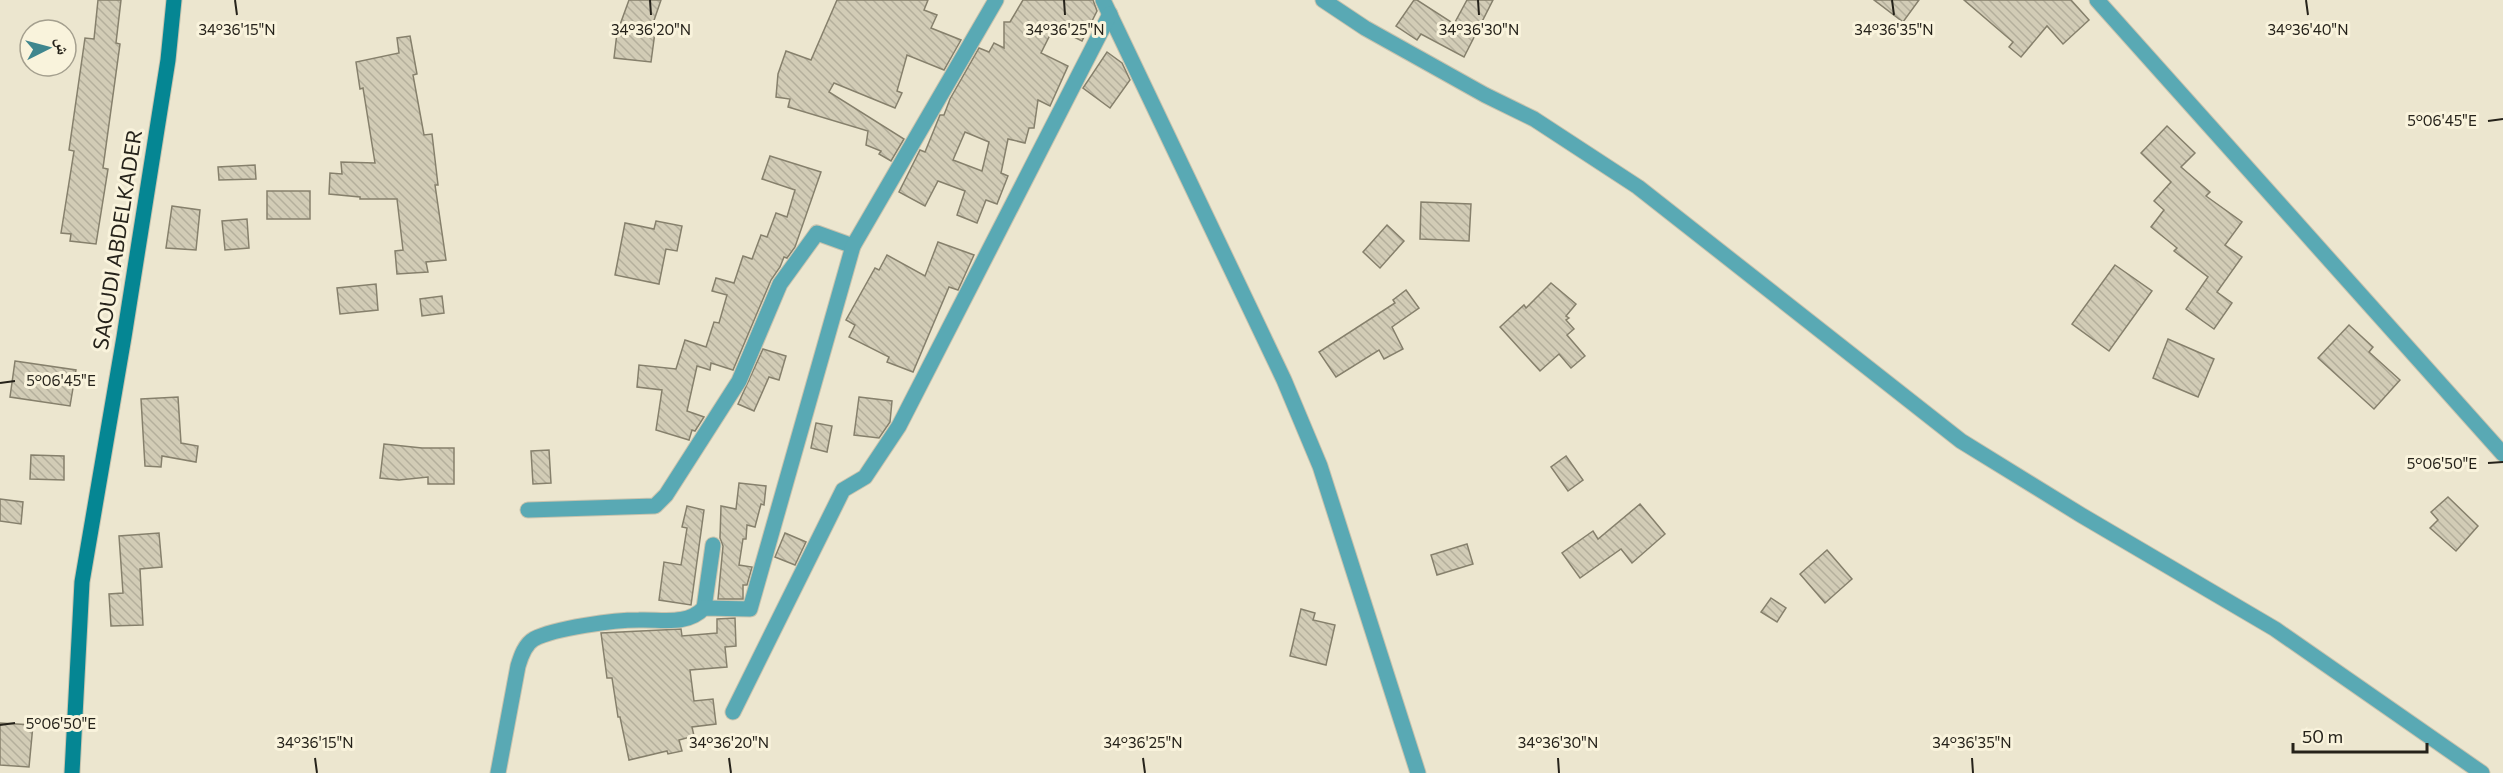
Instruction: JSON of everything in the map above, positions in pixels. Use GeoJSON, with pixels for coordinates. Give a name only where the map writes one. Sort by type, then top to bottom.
{"type":"FeatureCollection","features":[{"type":"Feature","properties":{"kind":"main road","name":"SAOUDI ABDELKADER"},"geometry":{"type":"LineString","coordinates":[[72,773],[82,582],[168,60],[174,0]]}},
{"type":"Feature","properties":{"kind":"street"},"geometry":{"type":"LineString","coordinates":[[704,608],[750,609],[853,246],[996,0]]}},
{"type":"Feature","properties":{"kind":"street"},"geometry":{"type":"LineString","coordinates":[[1323,0],[1365,28],[1533,119],[1638,188],[1961,441],[2081,515],[2275,629],[2482,773]]}},
{"type":"Feature","properties":{"kind":"street"},"geometry":{"type":"LineString","coordinates":[[2097,0],[2503,454]]}},
{"type":"Feature","properties":{"kind":"street"},"geometry":{"type":"LineString","coordinates":[[733,712],[843,490],[865,477],[899,426],[1106,7]]}},
{"type":"Feature","properties":{"kind":"street"},"geometry":{"type":"LineString","coordinates":[[1106,7],[1284,380],[1320,466],[1418,773]]}},
{"type":"Feature","properties":{"kind":"street"},"geometry":{"type":"LineString","coordinates":[[528,510],[655,506],[666,495],[739,381],[780,284],[817,233],[853,246]]}},
{"type":"Feature","properties":{"kind":"street"},"geometry":{"type":"LineString","coordinates":[[498,773],[518,666],[523,652],[532,640],[571,629],[627,620],[680,620],[696,617],[704,608],[713,545]]}},
{"type":"Feature","properties":{"kind":"building"},"geometry":{"type":"Polygon","coordinates":[[[98,0],[121,0],[116,43],[120,44],[103,168],[108,169],[96,244],[70,241],[71,234],[61,233],[74,151],[69,150],[85,38],[94,39],[98,0]]]}},
{"type":"Feature","properties":{"kind":"building"},"geometry":{"type":"Polygon","coordinates":[[[629,0],[661,0],[650,32],[655,32],[651,62],[614,58],[617,33],[629,0]]]}},
{"type":"Feature","properties":{"kind":"building"},"geometry":{"type":"Polygon","coordinates":[[[837,0],[928,0],[924,10],[937,15],[931,28],[961,40],[944,70],[907,55],[897,91],[902,93],[895,108],[834,83],[829,92],[904,139],[891,161],[879,154],[881,151],[866,145],[868,131],[788,107],[790,99],[776,97],[778,74],[786,51],[811,60],[837,0]]]}},
{"type":"Feature","properties":{"kind":"building"},"geometry":{"type":"Polygon","coordinates":[[[1023,0],[1093,0],[1097,11],[1082,41],[1054,27],[1041,53],[1068,66],[1050,106],[1038,100],[1034,128],[1029,128],[1025,143],[1008,139],[1001,173],[1008,176],[997,204],[986,200],[977,223],[957,215],[965,191],[938,181],[925,206],[899,192],[920,150],[925,152],[940,115],[944,115],[950,99],[979,48],[989,52],[994,43],[1004,48],[1004,22],[1010,22],[1023,0]],[[965,132],[953,160],[982,171],[989,142],[965,132]]]}},
{"type":"Feature","properties":{"kind":"building"},"geometry":{"type":"Polygon","coordinates":[[[1414,0],[1454,24],[1467,0],[1493,0],[1464,57],[1421,34],[1417,40],[1396,26],[1414,0]]]}},
{"type":"Feature","properties":{"kind":"building"},"geometry":{"type":"Polygon","coordinates":[[[1874,0],[1919,0],[1903,22],[1874,0]]]}},
{"type":"Feature","properties":{"kind":"building"},"geometry":{"type":"Polygon","coordinates":[[[1964,0],[2071,0],[2089,20],[2063,44],[2047,26],[2021,57],[2009,47],[2013,42],[1964,0]]]}},
{"type":"Feature","properties":{"kind":"building"},"geometry":{"type":"Polygon","coordinates":[[[410,36],[417,74],[413,75],[424,135],[432,134],[438,185],[435,185],[446,260],[426,262],[428,272],[397,274],[395,251],[403,250],[397,199],[360,199],[360,197],[329,194],[330,173],[342,174],[341,162],[375,163],[363,88],[360,89],[356,62],[399,53],[397,38],[410,36]]]}},
{"type":"Feature","properties":{"kind":"building"},"geometry":{"type":"Polygon","coordinates":[[[1107,52],[1122,63],[1130,80],[1110,108],[1083,88],[1107,52]]]}},
{"type":"Feature","properties":{"kind":"building"},"geometry":{"type":"Polygon","coordinates":[[[2167,126],[2195,153],[2181,167],[2210,192],[2206,196],[2242,222],[2225,245],[2242,257],[2217,292],[2232,303],[2214,329],[2186,309],[2208,277],[2174,251],[2177,248],[2151,227],[2164,210],[2154,201],[2171,182],[2141,153],[2167,126]]]}},
{"type":"Feature","properties":{"kind":"building"},"geometry":{"type":"Polygon","coordinates":[[[770,156],[821,172],[795,247],[787,258],[784,257],[771,280],[733,370],[711,363],[710,370],[697,366],[687,411],[704,417],[695,431],[692,430],[689,440],[656,430],[662,390],[637,387],[639,365],[676,369],[685,340],[706,347],[714,322],[719,323],[727,295],[712,291],[716,278],[734,283],[743,256],[752,259],[761,235],[767,237],[776,213],[787,217],[795,190],[762,179],[770,156]]]}},
{"type":"Feature","properties":{"kind":"building"},"geometry":{"type":"Polygon","coordinates":[[[255,165],[256,179],[219,180],[218,167],[255,165]]]}},
{"type":"Feature","properties":{"kind":"building"},"geometry":{"type":"Polygon","coordinates":[[[267,191],[310,191],[310,219],[267,219],[267,191]]]}},
{"type":"Feature","properties":{"kind":"building"},"geometry":{"type":"Polygon","coordinates":[[[1421,202],[1471,204],[1469,241],[1420,239],[1421,202]]]}},
{"type":"Feature","properties":{"kind":"building"},"geometry":{"type":"Polygon","coordinates":[[[172,206],[200,210],[196,250],[166,248],[172,206]]]}},
{"type":"Feature","properties":{"kind":"building"},"geometry":{"type":"Polygon","coordinates":[[[247,219],[249,248],[225,250],[222,221],[247,219]]]}},
{"type":"Feature","properties":{"kind":"building"},"geometry":{"type":"Polygon","coordinates":[[[656,221],[682,226],[677,251],[666,249],[659,284],[615,275],[625,223],[654,229],[656,221]]]}},
{"type":"Feature","properties":{"kind":"building"},"geometry":{"type":"Polygon","coordinates":[[[1387,225],[1404,241],[1380,268],[1363,252],[1387,225]]]}},
{"type":"Feature","properties":{"kind":"building"},"geometry":{"type":"Polygon","coordinates":[[[938,242],[974,255],[958,290],[949,287],[913,372],[887,362],[889,357],[849,337],[855,325],[846,320],[875,268],[879,270],[887,255],[925,276],[938,242]]]}},
{"type":"Feature","properties":{"kind":"building"},"geometry":{"type":"Polygon","coordinates":[[[2115,265],[2152,291],[2109,351],[2072,324],[2115,265]]]}},
{"type":"Feature","properties":{"kind":"building"},"geometry":{"type":"Polygon","coordinates":[[[1551,283],[1576,304],[1566,316],[1569,318],[1566,320],[1574,329],[1567,335],[1585,356],[1571,368],[1559,354],[1540,371],[1500,327],[1524,305],[1526,308],[1551,283]]]}},
{"type":"Feature","properties":{"kind":"building"},"geometry":{"type":"Polygon","coordinates":[[[376,284],[378,310],[340,314],[337,288],[376,284]]]}},
{"type":"Feature","properties":{"kind":"building"},"geometry":{"type":"Polygon","coordinates":[[[1406,290],[1419,308],[1392,327],[1403,349],[1384,359],[1379,350],[1336,377],[1319,352],[1395,303],[1393,300],[1406,290]]]}},
{"type":"Feature","properties":{"kind":"building"},"geometry":{"type":"Polygon","coordinates":[[[442,296],[444,313],[422,316],[420,299],[442,296]]]}},
{"type":"Feature","properties":{"kind":"building"},"geometry":{"type":"Polygon","coordinates":[[[2349,325],[2373,347],[2369,352],[2400,380],[2374,409],[2318,358],[2349,325]]]}},
{"type":"Feature","properties":{"kind":"building"},"geometry":{"type":"Polygon","coordinates":[[[2168,339],[2214,359],[2198,397],[2153,378],[2168,339]]]}},
{"type":"Feature","properties":{"kind":"building"},"geometry":{"type":"Polygon","coordinates":[[[763,349],[786,356],[779,380],[769,377],[754,411],[738,404],[763,349]]]}},
{"type":"Feature","properties":{"kind":"building"},"geometry":{"type":"Polygon","coordinates":[[[15,361],[76,370],[70,406],[10,397],[15,361]]]}},
{"type":"Feature","properties":{"kind":"building"},"geometry":{"type":"Polygon","coordinates":[[[178,397],[181,443],[198,446],[196,462],[162,456],[161,467],[145,466],[141,399],[178,397]]]}},
{"type":"Feature","properties":{"kind":"building"},"geometry":{"type":"Polygon","coordinates":[[[859,397],[892,401],[890,422],[879,438],[854,435],[859,397]]]}},
{"type":"Feature","properties":{"kind":"building"},"geometry":{"type":"Polygon","coordinates":[[[816,423],[832,426],[827,452],[811,448],[816,423]]]}},
{"type":"Feature","properties":{"kind":"building"},"geometry":{"type":"Polygon","coordinates":[[[384,444],[422,448],[454,448],[454,484],[428,484],[428,477],[399,480],[380,478],[384,444]]]}},
{"type":"Feature","properties":{"kind":"building"},"geometry":{"type":"Polygon","coordinates":[[[549,450],[551,483],[533,484],[531,451],[549,450]]]}},
{"type":"Feature","properties":{"kind":"building"},"geometry":{"type":"Polygon","coordinates":[[[31,455],[64,456],[64,480],[30,479],[31,455]]]}},
{"type":"Feature","properties":{"kind":"building"},"geometry":{"type":"Polygon","coordinates":[[[1566,456],[1583,480],[1568,491],[1551,467],[1566,456]]]}},
{"type":"Feature","properties":{"kind":"building"},"geometry":{"type":"Polygon","coordinates":[[[739,483],[766,486],[764,505],[761,504],[755,527],[747,525],[746,539],[743,539],[739,565],[752,567],[747,585],[743,585],[743,599],[718,599],[723,546],[720,538],[721,506],[736,509],[739,483]]]}},
{"type":"Feature","properties":{"kind":"building"},"geometry":{"type":"Polygon","coordinates":[[[2448,497],[2478,526],[2456,551],[2430,528],[2438,520],[2431,512],[2448,497]]]}},
{"type":"Feature","properties":{"kind":"building"},"geometry":{"type":"Polygon","coordinates":[[[0,499],[23,502],[21,524],[0,521],[0,499]]]}},
{"type":"Feature","properties":{"kind":"building"},"geometry":{"type":"Polygon","coordinates":[[[1640,504],[1665,534],[1632,563],[1621,549],[1580,578],[1562,553],[1593,531],[1598,539],[1640,504]]]}},
{"type":"Feature","properties":{"kind":"building"},"geometry":{"type":"Polygon","coordinates":[[[687,506],[704,510],[691,605],[659,600],[664,562],[681,565],[687,528],[682,527],[687,506]]]}},
{"type":"Feature","properties":{"kind":"building"},"geometry":{"type":"Polygon","coordinates":[[[159,533],[162,567],[140,569],[143,625],[111,626],[109,594],[123,593],[119,536],[159,533]]]}},
{"type":"Feature","properties":{"kind":"building"},"geometry":{"type":"Polygon","coordinates":[[[785,533],[806,542],[795,565],[775,557],[785,533]]]}},
{"type":"Feature","properties":{"kind":"building"},"geometry":{"type":"Polygon","coordinates":[[[1467,544],[1473,564],[1437,575],[1431,555],[1467,544]]]}},
{"type":"Feature","properties":{"kind":"building"},"geometry":{"type":"Polygon","coordinates":[[[1827,550],[1852,579],[1825,603],[1800,574],[1827,550]]]}},
{"type":"Feature","properties":{"kind":"building"},"geometry":{"type":"Polygon","coordinates":[[[1771,598],[1786,608],[1777,622],[1761,612],[1771,598]]]}},
{"type":"Feature","properties":{"kind":"building"},"geometry":{"type":"Polygon","coordinates":[[[1301,609],[1315,613],[1313,620],[1335,625],[1326,665],[1290,656],[1301,609]]]}},
{"type":"Feature","properties":{"kind":"building"},"geometry":{"type":"Polygon","coordinates":[[[735,618],[736,646],[725,647],[727,667],[690,670],[694,701],[713,699],[716,724],[692,727],[694,736],[679,740],[682,751],[668,754],[667,751],[629,760],[620,717],[618,717],[612,678],[607,678],[601,633],[681,629],[682,636],[717,633],[717,619],[735,618]]]}},
{"type":"Feature","properties":{"kind":"building"},"geometry":{"type":"Polygon","coordinates":[[[0,723],[33,725],[29,767],[0,765],[0,723]]]}}]}
